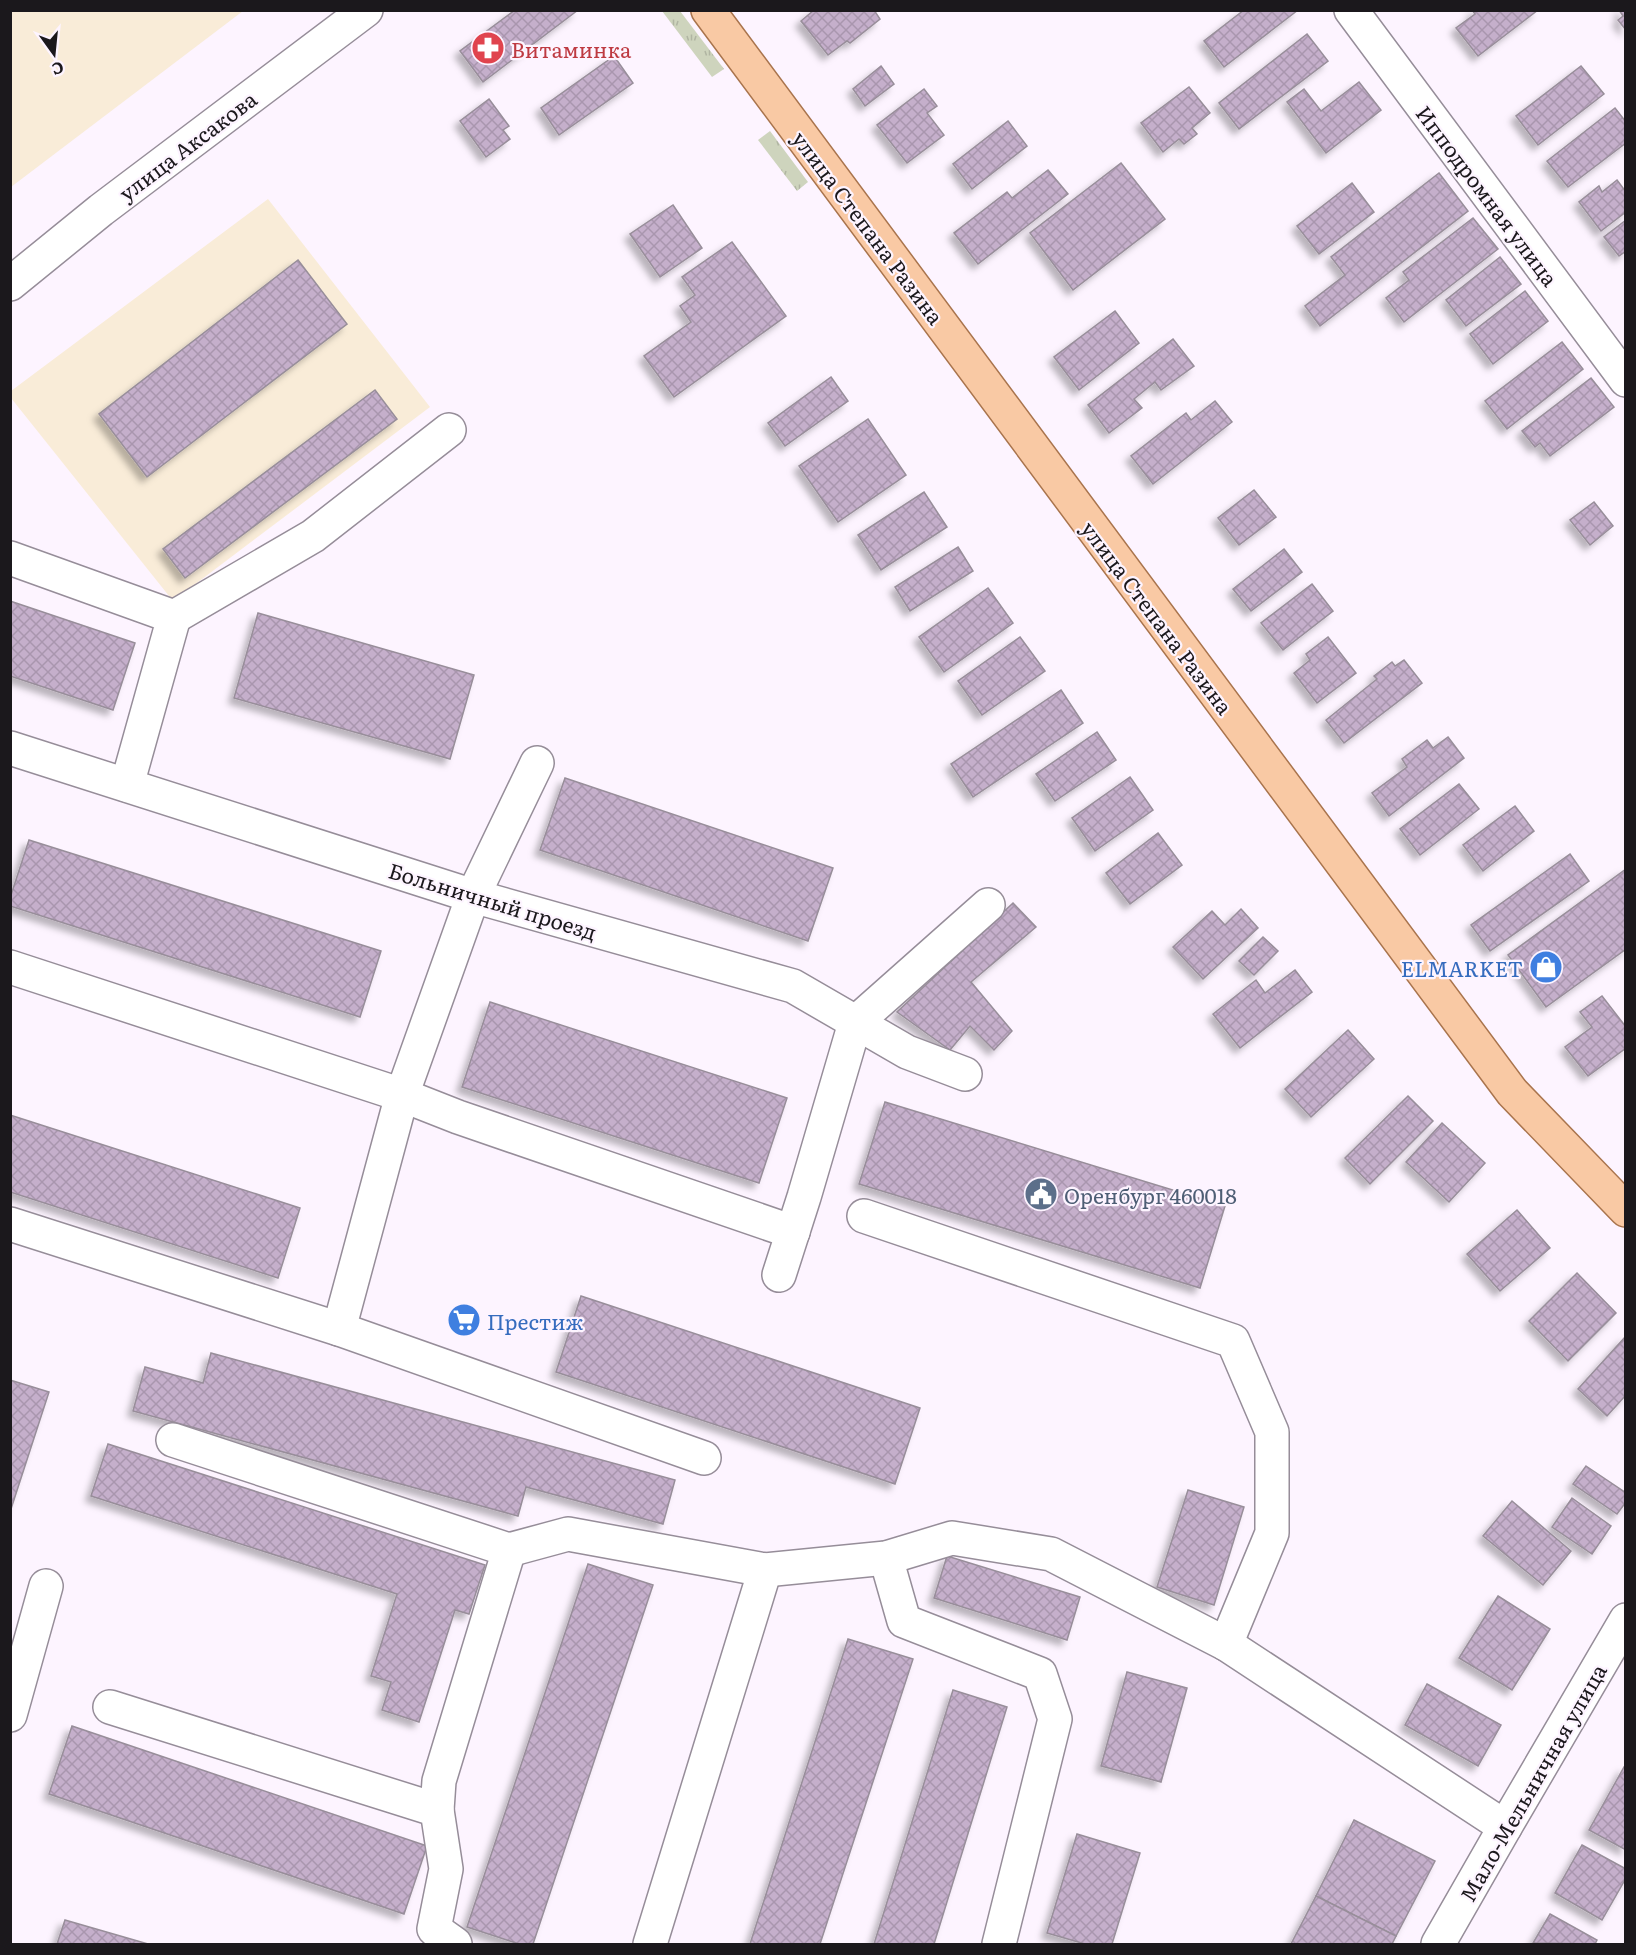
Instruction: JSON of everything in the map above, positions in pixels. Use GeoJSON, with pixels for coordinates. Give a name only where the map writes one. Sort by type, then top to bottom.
{"type":"FeatureCollection","features":[{"type":"Feature","properties":{"kind":"main road","name":"улица Степана Разина"},"geometry":{"type":"LineString","coordinates":[[708,10],[1512,1092],[1626,1210]]}},
{"type":"Feature","properties":{"kind":"street","name":"улица Аксакова"},"geometry":{"type":"LineString","coordinates":[[10,284],[101,210],[366,10]]}},
{"type":"Feature","properties":{"kind":"street","name":"Ипподромная улица"},"geometry":{"type":"LineString","coordinates":[[1351,10],[1626,380]]}},
{"type":"Feature","properties":{"kind":"street"},"geometry":{"type":"LineString","coordinates":[[127,785],[174,617],[313,536],[449,430]]}},
{"type":"Feature","properties":{"kind":"street"},"geometry":{"type":"LineString","coordinates":[[10,558],[174,617]]}},
{"type":"Feature","properties":{"kind":"street","name":"Больничный проезд"},"geometry":{"type":"LineString","coordinates":[[10,748],[473,896],[793,986],[907,1052],[965,1074]]}},
{"type":"Feature","properties":{"kind":"street"},"geometry":{"type":"LineString","coordinates":[[339,1329],[402,1095],[473,896],[537,763]]}},
{"type":"Feature","properties":{"kind":"street"},"geometry":{"type":"LineString","coordinates":[[779,1275],[855,1023],[988,905]]}},
{"type":"Feature","properties":{"kind":"street"},"geometry":{"type":"LineString","coordinates":[[10,967],[402,1095],[793,1232]]}},
{"type":"Feature","properties":{"kind":"street"},"geometry":{"type":"LineString","coordinates":[[864,1216],[1233,1341],[1272,1432],[1272,1533],[1226,1644]]}},
{"type":"Feature","properties":{"kind":"street"},"geometry":{"type":"LineString","coordinates":[[10,1224],[339,1329],[704,1458]]}},
{"type":"Feature","properties":{"kind":"street"},"geometry":{"type":"LineString","coordinates":[[173,1440],[509,1550],[568,1534],[765,1570],[886,1558],[952,1538],[1050,1554],[1226,1644],[1505,1827]]}},
{"type":"Feature","properties":{"kind":"street"},"geometry":{"type":"LineString","coordinates":[[455,1944],[434,1929],[446,1869],[437,1810],[439,1781],[509,1550]]}},
{"type":"Feature","properties":{"kind":"street"},"geometry":{"type":"LineString","coordinates":[[886,1558],[904,1621],[1040,1674],[1055,1719],[999,1944]]}},
{"type":"Feature","properties":{"kind":"street"},"geometry":{"type":"LineString","coordinates":[[650,1944],[765,1570]]}},
{"type":"Feature","properties":{"kind":"street"},"geometry":{"type":"LineString","coordinates":[[10,1714],[46,1586]]}},
{"type":"Feature","properties":{"kind":"street","name":"Мало-Мельничная улица"},"geometry":{"type":"LineString","coordinates":[[1438,1944],[1626,1620]]}},
{"type":"Feature","properties":{"kind":"street"},"geometry":{"type":"LineString","coordinates":[[110,1707],[437,1810]]}},
{"type":"Feature","properties":{"kind":"shaded area"},"geometry":{"type":"Polygon","coordinates":[[[11,10],[243,10],[243,11],[11,187],[11,10]]]}},
{"type":"Feature","properties":{"kind":"shaded area"},"geometry":{"type":"Polygon","coordinates":[[[268,199],[430,407],[173,601],[11,398],[11,391],[268,199]]]}},
{"type":"Feature","properties":{"kind":"green space"},"geometry":{"type":"Polygon","coordinates":[[[662,11],[680,11],[724,69],[712,77],[662,11]]]}},
{"type":"Feature","properties":{"kind":"green space"},"geometry":{"type":"Polygon","coordinates":[[[770,131],[808,182],[797,191],[758,140],[770,131]]]}},
{"type":"Feature","properties":{"kind":"building"},"geometry":{"type":"Polygon","coordinates":[[[515,10],[578,10],[483,82],[460,51],[515,10]]]}},
{"type":"Feature","properties":{"kind":"building"},"geometry":{"type":"Polygon","coordinates":[[[814,10],[874,10],[880,19],[850,43],[847,41],[828,55],[801,21],[814,10]]]}},
{"type":"Feature","properties":{"kind":"building"},"geometry":{"type":"Polygon","coordinates":[[[1244,10],[1298,10],[1224,67],[1204,41],[1244,10]]]}},
{"type":"Feature","properties":{"kind":"building"},"geometry":{"type":"Polygon","coordinates":[[[1472,10],[1538,10],[1478,56],[1456,28],[1475,14],[1472,10]]]}},
{"type":"Feature","properties":{"kind":"building"},"geometry":{"type":"Polygon","coordinates":[[[1619,10],[1626,10],[1626,30],[1618,20],[1623,16],[1619,10]]]}},
{"type":"Feature","properties":{"kind":"building"},"geometry":{"type":"Polygon","coordinates":[[[1307,34],[1328,61],[1239,129],[1219,103],[1307,34]]]}},
{"type":"Feature","properties":{"kind":"building"},"geometry":{"type":"Polygon","coordinates":[[[614,56],[633,83],[559,135],[541,108],[614,56]]]}},
{"type":"Feature","properties":{"kind":"building"},"geometry":{"type":"Polygon","coordinates":[[[881,66],[894,84],[865,106],[853,89],[881,66]]]}},
{"type":"Feature","properties":{"kind":"building"},"geometry":{"type":"Polygon","coordinates":[[[1581,66],[1604,94],[1538,145],[1516,116],[1581,66]]]}},
{"type":"Feature","properties":{"kind":"building"},"geometry":{"type":"Polygon","coordinates":[[[1359,82],[1381,110],[1326,153],[1287,102],[1304,89],[1321,111],[1359,82]]]}},
{"type":"Feature","properties":{"kind":"building"},"geometry":{"type":"Polygon","coordinates":[[[1189,87],[1210,113],[1192,128],[1197,134],[1184,144],[1179,139],[1163,152],[1141,123],[1189,87]]]}},
{"type":"Feature","properties":{"kind":"building"},"geometry":{"type":"Polygon","coordinates":[[[924,89],[937,106],[927,113],[944,135],[907,163],[877,125],[924,89]]]}},
{"type":"Feature","properties":{"kind":"building"},"geometry":{"type":"Polygon","coordinates":[[[489,99],[509,126],[503,130],[510,139],[486,157],[460,121],[489,99]]]}},
{"type":"Feature","properties":{"kind":"building"},"geometry":{"type":"Polygon","coordinates":[[[1615,108],[1626,122],[1626,143],[1568,187],[1547,161],[1615,108]]]}},
{"type":"Feature","properties":{"kind":"building"},"geometry":{"type":"Polygon","coordinates":[[[1008,121],[1027,146],[972,189],[953,164],[1008,121]]]}},
{"type":"Feature","properties":{"kind":"building"},"geometry":{"type":"Polygon","coordinates":[[[1121,163],[1165,219],[1073,290],[1030,233],[1121,163]]]}},
{"type":"Feature","properties":{"kind":"building"},"geometry":{"type":"Polygon","coordinates":[[[1048,170],[1068,194],[978,264],[954,233],[1007,192],[1012,198],[1048,170]]]}},
{"type":"Feature","properties":{"kind":"building"},"geometry":{"type":"Polygon","coordinates":[[[1439,173],[1468,211],[1320,326],[1305,306],[1345,275],[1331,257],[1439,173]]]}},
{"type":"Feature","properties":{"kind":"building"},"geometry":{"type":"Polygon","coordinates":[[[1617,180],[1626,192],[1626,212],[1601,231],[1579,202],[1599,186],[1602,192],[1617,180]]]}},
{"type":"Feature","properties":{"kind":"building"},"geometry":{"type":"Polygon","coordinates":[[[1352,183],[1374,212],[1319,254],[1297,226],[1352,183]]]}},
{"type":"Feature","properties":{"kind":"building"},"geometry":{"type":"Polygon","coordinates":[[[673,205],[702,248],[660,277],[630,234],[673,205]]]}},
{"type":"Feature","properties":{"kind":"building"},"geometry":{"type":"Polygon","coordinates":[[[1473,218],[1498,249],[1404,322],[1386,298],[1409,280],[1403,272],[1473,218]]]}},
{"type":"Feature","properties":{"kind":"building"},"geometry":{"type":"Polygon","coordinates":[[[1626,220],[1626,251],[1619,256],[1604,237],[1626,220]]]}},
{"type":"Feature","properties":{"kind":"building"},"geometry":{"type":"Polygon","coordinates":[[[732,242],[786,316],[674,397],[644,356],[691,322],[680,306],[695,295],[682,277],[732,242]]]}},
{"type":"Feature","properties":{"kind":"building"},"geometry":{"type":"Polygon","coordinates":[[[1500,257],[1521,284],[1466,326],[1446,300],[1500,257]]]}},
{"type":"Feature","properties":{"kind":"building"},"geometry":{"type":"Polygon","coordinates":[[[298,260],[347,324],[147,477],[99,414],[298,260]]]}},
{"type":"Feature","properties":{"kind":"building"},"geometry":{"type":"Polygon","coordinates":[[[1525,291],[1548,321],[1493,364],[1470,334],[1525,291]]]}},
{"type":"Feature","properties":{"kind":"building"},"geometry":{"type":"Polygon","coordinates":[[[1115,311],[1139,343],[1079,390],[1054,357],[1115,311]]]}},
{"type":"Feature","properties":{"kind":"building"},"geometry":{"type":"Polygon","coordinates":[[[1173,339],[1194,366],[1161,390],[1155,382],[1134,399],[1142,408],[1109,433],[1088,405],[1173,339]]]}},
{"type":"Feature","properties":{"kind":"building"},"geometry":{"type":"Polygon","coordinates":[[[1562,342],[1583,369],[1507,429],[1485,401],[1562,342]]]}},
{"type":"Feature","properties":{"kind":"building"},"geometry":{"type":"Polygon","coordinates":[[[831,377],[848,401],[785,446],[768,423],[831,377]]]}},
{"type":"Feature","properties":{"kind":"building"},"geometry":{"type":"Polygon","coordinates":[[[1591,378],[1614,407],[1550,456],[1540,443],[1535,447],[1522,431],[1591,378]]]}},
{"type":"Feature","properties":{"kind":"building"},"geometry":{"type":"Polygon","coordinates":[[[375,390],[397,419],[185,578],[163,549],[375,390]]]}},
{"type":"Feature","properties":{"kind":"building"},"geometry":{"type":"Polygon","coordinates":[[[1215,401],[1232,422],[1153,484],[1131,456],[1186,413],[1191,420],[1215,401]]]}},
{"type":"Feature","properties":{"kind":"building"},"geometry":{"type":"Polygon","coordinates":[[[868,419],[906,475],[838,522],[799,466],[868,419]]]}},
{"type":"Feature","properties":{"kind":"building"},"geometry":{"type":"Polygon","coordinates":[[[1254,490],[1276,517],[1239,545],[1218,518],[1254,490]]]}},
{"type":"Feature","properties":{"kind":"building"},"geometry":{"type":"Polygon","coordinates":[[[924,492],[947,527],[881,570],[858,535],[924,492]]]}},
{"type":"Feature","properties":{"kind":"building"},"geometry":{"type":"Polygon","coordinates":[[[1594,502],[1613,526],[1590,545],[1570,520],[1594,502]]]}},
{"type":"Feature","properties":{"kind":"building"},"geometry":{"type":"Polygon","coordinates":[[[958,547],[973,571],[910,611],[895,587],[958,547]]]}},
{"type":"Feature","properties":{"kind":"building"},"geometry":{"type":"Polygon","coordinates":[[[1284,549],[1302,572],[1251,611],[1233,589],[1284,549]]]}},
{"type":"Feature","properties":{"kind":"building"},"geometry":{"type":"Polygon","coordinates":[[[1312,584],[1333,611],[1283,650],[1261,623],[1312,584]]]}},
{"type":"Feature","properties":{"kind":"building"},"geometry":{"type":"Polygon","coordinates":[[[988,588],[1013,623],[944,672],[919,637],[988,588]]]}},
{"type":"Feature","properties":{"kind":"building"},"geometry":{"type":"Polygon","coordinates":[[[10,601],[135,643],[113,710],[10,676],[10,601]]]}},
{"type":"Feature","properties":{"kind":"building"},"geometry":{"type":"Polygon","coordinates":[[[258,613],[474,675],[450,759],[234,698],[258,613]]]}},
{"type":"Feature","properties":{"kind":"building"},"geometry":{"type":"Polygon","coordinates":[[[1020,637],[1045,671],[982,715],[958,681],[1020,637]]]}},
{"type":"Feature","properties":{"kind":"building"},"geometry":{"type":"Polygon","coordinates":[[[1328,637],[1356,673],[1317,703],[1294,673],[1310,660],[1306,654],[1328,637]]]}},
{"type":"Feature","properties":{"kind":"building"},"geometry":{"type":"Polygon","coordinates":[[[1404,660],[1422,683],[1344,743],[1326,720],[1377,679],[1374,676],[1392,662],[1395,666],[1404,660]]]}},
{"type":"Feature","properties":{"kind":"building"},"geometry":{"type":"Polygon","coordinates":[[[1061,690],[1083,723],[973,797],[951,764],[1061,690]]]}},
{"type":"Feature","properties":{"kind":"building"},"geometry":{"type":"Polygon","coordinates":[[[1097,732],[1116,760],[1055,801],[1036,774],[1097,732]]]}},
{"type":"Feature","properties":{"kind":"building"},"geometry":{"type":"Polygon","coordinates":[[[1448,737],[1464,758],[1389,816],[1372,793],[1407,767],[1402,759],[1427,740],[1433,748],[1448,737]]]}},
{"type":"Feature","properties":{"kind":"building"},"geometry":{"type":"Polygon","coordinates":[[[1130,777],[1153,810],[1095,851],[1072,818],[1130,777]]]}},
{"type":"Feature","properties":{"kind":"building"},"geometry":{"type":"Polygon","coordinates":[[[565,778],[833,868],[808,941],[540,850],[565,778]]]}},
{"type":"Feature","properties":{"kind":"building"},"geometry":{"type":"Polygon","coordinates":[[[1459,784],[1479,809],[1420,855],[1400,829],[1459,784]]]}},
{"type":"Feature","properties":{"kind":"building"},"geometry":{"type":"Polygon","coordinates":[[[1515,806],[1534,831],[1483,871],[1463,845],[1515,806]]]}},
{"type":"Feature","properties":{"kind":"building"},"geometry":{"type":"Polygon","coordinates":[[[1158,833],[1182,865],[1130,904],[1106,873],[1158,833]]]}},
{"type":"Feature","properties":{"kind":"building"},"geometry":{"type":"Polygon","coordinates":[[[29,840],[381,951],[360,1017],[10,906],[10,898],[29,840]]]}},
{"type":"Feature","properties":{"kind":"building"},"geometry":{"type":"Polygon","coordinates":[[[1570,854],[1589,881],[1490,951],[1471,925],[1570,854]]]}},
{"type":"Feature","properties":{"kind":"building"},"geometry":{"type":"Polygon","coordinates":[[[1626,869],[1626,949],[1546,1007],[1508,955],[1626,869]]]}},
{"type":"Feature","properties":{"kind":"building"},"geometry":{"type":"Polygon","coordinates":[[[1013,903],[1036,927],[971,982],[1012,1031],[994,1050],[970,1026],[950,1050],[897,1012],[1013,903]]]}},
{"type":"Feature","properties":{"kind":"building"},"geometry":{"type":"Polygon","coordinates":[[[1241,909],[1258,928],[1203,979],[1173,947],[1212,911],[1225,925],[1241,909]]]}},
{"type":"Feature","properties":{"kind":"building"},"geometry":{"type":"Polygon","coordinates":[[[1263,937],[1278,951],[1254,975],[1239,961],[1263,937]]]}},
{"type":"Feature","properties":{"kind":"building"},"geometry":{"type":"Polygon","coordinates":[[[1295,970],[1312,992],[1240,1048],[1213,1014],[1256,980],[1265,993],[1295,970]]]}},
{"type":"Feature","properties":{"kind":"building"},"geometry":{"type":"Polygon","coordinates":[[[1602,996],[1626,1027],[1626,1048],[1588,1076],[1565,1047],[1592,1027],[1580,1012],[1602,996]]]}},
{"type":"Feature","properties":{"kind":"building"},"geometry":{"type":"Polygon","coordinates":[[[490,1002],[787,1098],[759,1183],[462,1087],[490,1002]]]}},
{"type":"Feature","properties":{"kind":"building"},"geometry":{"type":"Polygon","coordinates":[[[1348,1030],[1374,1059],[1311,1117],[1285,1089],[1348,1030]]]}},
{"type":"Feature","properties":{"kind":"building"},"geometry":{"type":"Polygon","coordinates":[[[1408,1096],[1433,1121],[1370,1184],[1345,1158],[1408,1096]]]}},
{"type":"Feature","properties":{"kind":"building"},"geometry":{"type":"Polygon","coordinates":[[[885,1102],[1225,1206],[1200,1288],[859,1184],[885,1102]]]}},
{"type":"Feature","properties":{"kind":"building"},"geometry":{"type":"Polygon","coordinates":[[[10,1115],[300,1208],[278,1278],[10,1192],[10,1115]]]}},
{"type":"Feature","properties":{"kind":"building"},"geometry":{"type":"Polygon","coordinates":[[[1442,1123],[1485,1163],[1449,1202],[1406,1162],[1442,1123]]]}},
{"type":"Feature","properties":{"kind":"building"},"geometry":{"type":"Polygon","coordinates":[[[1517,1210],[1550,1248],[1500,1291],[1467,1254],[1517,1210]]]}},
{"type":"Feature","properties":{"kind":"building"},"geometry":{"type":"Polygon","coordinates":[[[1577,1273],[1616,1313],[1568,1361],[1529,1321],[1577,1273]]]}},
{"type":"Feature","properties":{"kind":"building"},"geometry":{"type":"Polygon","coordinates":[[[581,1296],[920,1408],[895,1484],[556,1372],[581,1296]]]}},
{"type":"Feature","properties":{"kind":"building"},"geometry":{"type":"Polygon","coordinates":[[[1626,1336],[1626,1395],[1607,1416],[1578,1389],[1626,1336]]]}},
{"type":"Feature","properties":{"kind":"building"},"geometry":{"type":"Polygon","coordinates":[[[211,1353],[675,1480],[663,1524],[526,1487],[518,1516],[133,1411],[145,1367],[203,1383],[211,1353]]]}},
{"type":"Feature","properties":{"kind":"building"},"geometry":{"type":"Polygon","coordinates":[[[10,1380],[49,1392],[10,1512],[10,1380]]]}},
{"type":"Feature","properties":{"kind":"building"},"geometry":{"type":"Polygon","coordinates":[[[108,1444],[485,1565],[469,1614],[455,1610],[419,1722],[382,1710],[391,1682],[371,1676],[397,1594],[91,1496],[108,1444]]]}},
{"type":"Feature","properties":{"kind":"building"},"geometry":{"type":"Polygon","coordinates":[[[1586,1466],[1626,1493],[1626,1502],[1617,1514],[1573,1484],[1586,1466]]]}},
{"type":"Feature","properties":{"kind":"building"},"geometry":{"type":"Polygon","coordinates":[[[1188,1490],[1244,1507],[1214,1605],[1157,1587],[1188,1490]]]}},
{"type":"Feature","properties":{"kind":"building"},"geometry":{"type":"Polygon","coordinates":[[[1572,1498],[1611,1526],[1592,1554],[1552,1527],[1572,1498]]]}},
{"type":"Feature","properties":{"kind":"building"},"geometry":{"type":"Polygon","coordinates":[[[1512,1501],[1571,1551],[1543,1585],[1483,1536],[1512,1501]]]}},
{"type":"Feature","properties":{"kind":"building"},"geometry":{"type":"Polygon","coordinates":[[[947,1556],[1080,1597],[1067,1640],[934,1598],[947,1556]]]}},
{"type":"Feature","properties":{"kind":"building"},"geometry":{"type":"Polygon","coordinates":[[[588,1564],[653,1585],[533,1944],[519,1944],[467,1927],[588,1564]]]}},
{"type":"Feature","properties":{"kind":"building"},"geometry":{"type":"Polygon","coordinates":[[[1498,1596],[1550,1629],[1512,1690],[1459,1658],[1498,1596]]]}},
{"type":"Feature","properties":{"kind":"building"},"geometry":{"type":"Polygon","coordinates":[[[848,1639],[913,1659],[820,1944],[750,1944],[848,1639]]]}},
{"type":"Feature","properties":{"kind":"building"},"geometry":{"type":"Polygon","coordinates":[[[1127,1672],[1187,1688],[1161,1782],[1101,1766],[1127,1672]]]}},
{"type":"Feature","properties":{"kind":"building"},"geometry":{"type":"Polygon","coordinates":[[[1427,1684],[1501,1725],[1478,1766],[1405,1725],[1427,1684]]]}},
{"type":"Feature","properties":{"kind":"building"},"geometry":{"type":"Polygon","coordinates":[[[953,1690],[1007,1707],[934,1944],[874,1944],[953,1690]]]}},
{"type":"Feature","properties":{"kind":"building"},"geometry":{"type":"Polygon","coordinates":[[[72,1726],[427,1846],[404,1914],[49,1794],[72,1726]]]}},
{"type":"Feature","properties":{"kind":"building"},"geometry":{"type":"Polygon","coordinates":[[[1624,1767],[1626,1768],[1626,1850],[1589,1830],[1624,1767]]]}},
{"type":"Feature","properties":{"kind":"building"},"geometry":{"type":"Polygon","coordinates":[[[1354,1820],[1435,1861],[1396,1936],[1316,1896],[1354,1820]]]}},
{"type":"Feature","properties":{"kind":"building"},"geometry":{"type":"Polygon","coordinates":[[[1077,1834],[1140,1853],[1112,1944],[1085,1944],[1047,1933],[1077,1834]]]}},
{"type":"Feature","properties":{"kind":"building"},"geometry":{"type":"Polygon","coordinates":[[[1582,1845],[1626,1869],[1626,1878],[1602,1920],[1555,1893],[1582,1845]]]}},
{"type":"Feature","properties":{"kind":"building"},"geometry":{"type":"Polygon","coordinates":[[[1316,1896],[1396,1936],[1392,1944],[1291,1944],[1316,1896]]]}},
{"type":"Feature","properties":{"kind":"building"},"geometry":{"type":"Polygon","coordinates":[[[1550,1914],[1597,1940],[1595,1944],[1533,1943],[1550,1914]]]}},
{"type":"Feature","properties":{"kind":"building"},"geometry":{"type":"Polygon","coordinates":[[[65,1920],[148,1944],[57,1944],[65,1920]]]}},
{"type":"Feature","properties":{"kind":"place","name":"Витаминка"},"geometry":{"type":"Point","coordinates":[488,48]}},
{"type":"Feature","properties":{"kind":"place","name":"ELMARKET"},"geometry":{"type":"Point","coordinates":[1546,967]}},
{"type":"Feature","properties":{"kind":"place","name":"Оренбург 460018"},"geometry":{"type":"Point","coordinates":[1041,1194]}},
{"type":"Feature","properties":{"kind":"place","name":"Престиж"},"geometry":{"type":"Point","coordinates":[464,1320]}}]}
